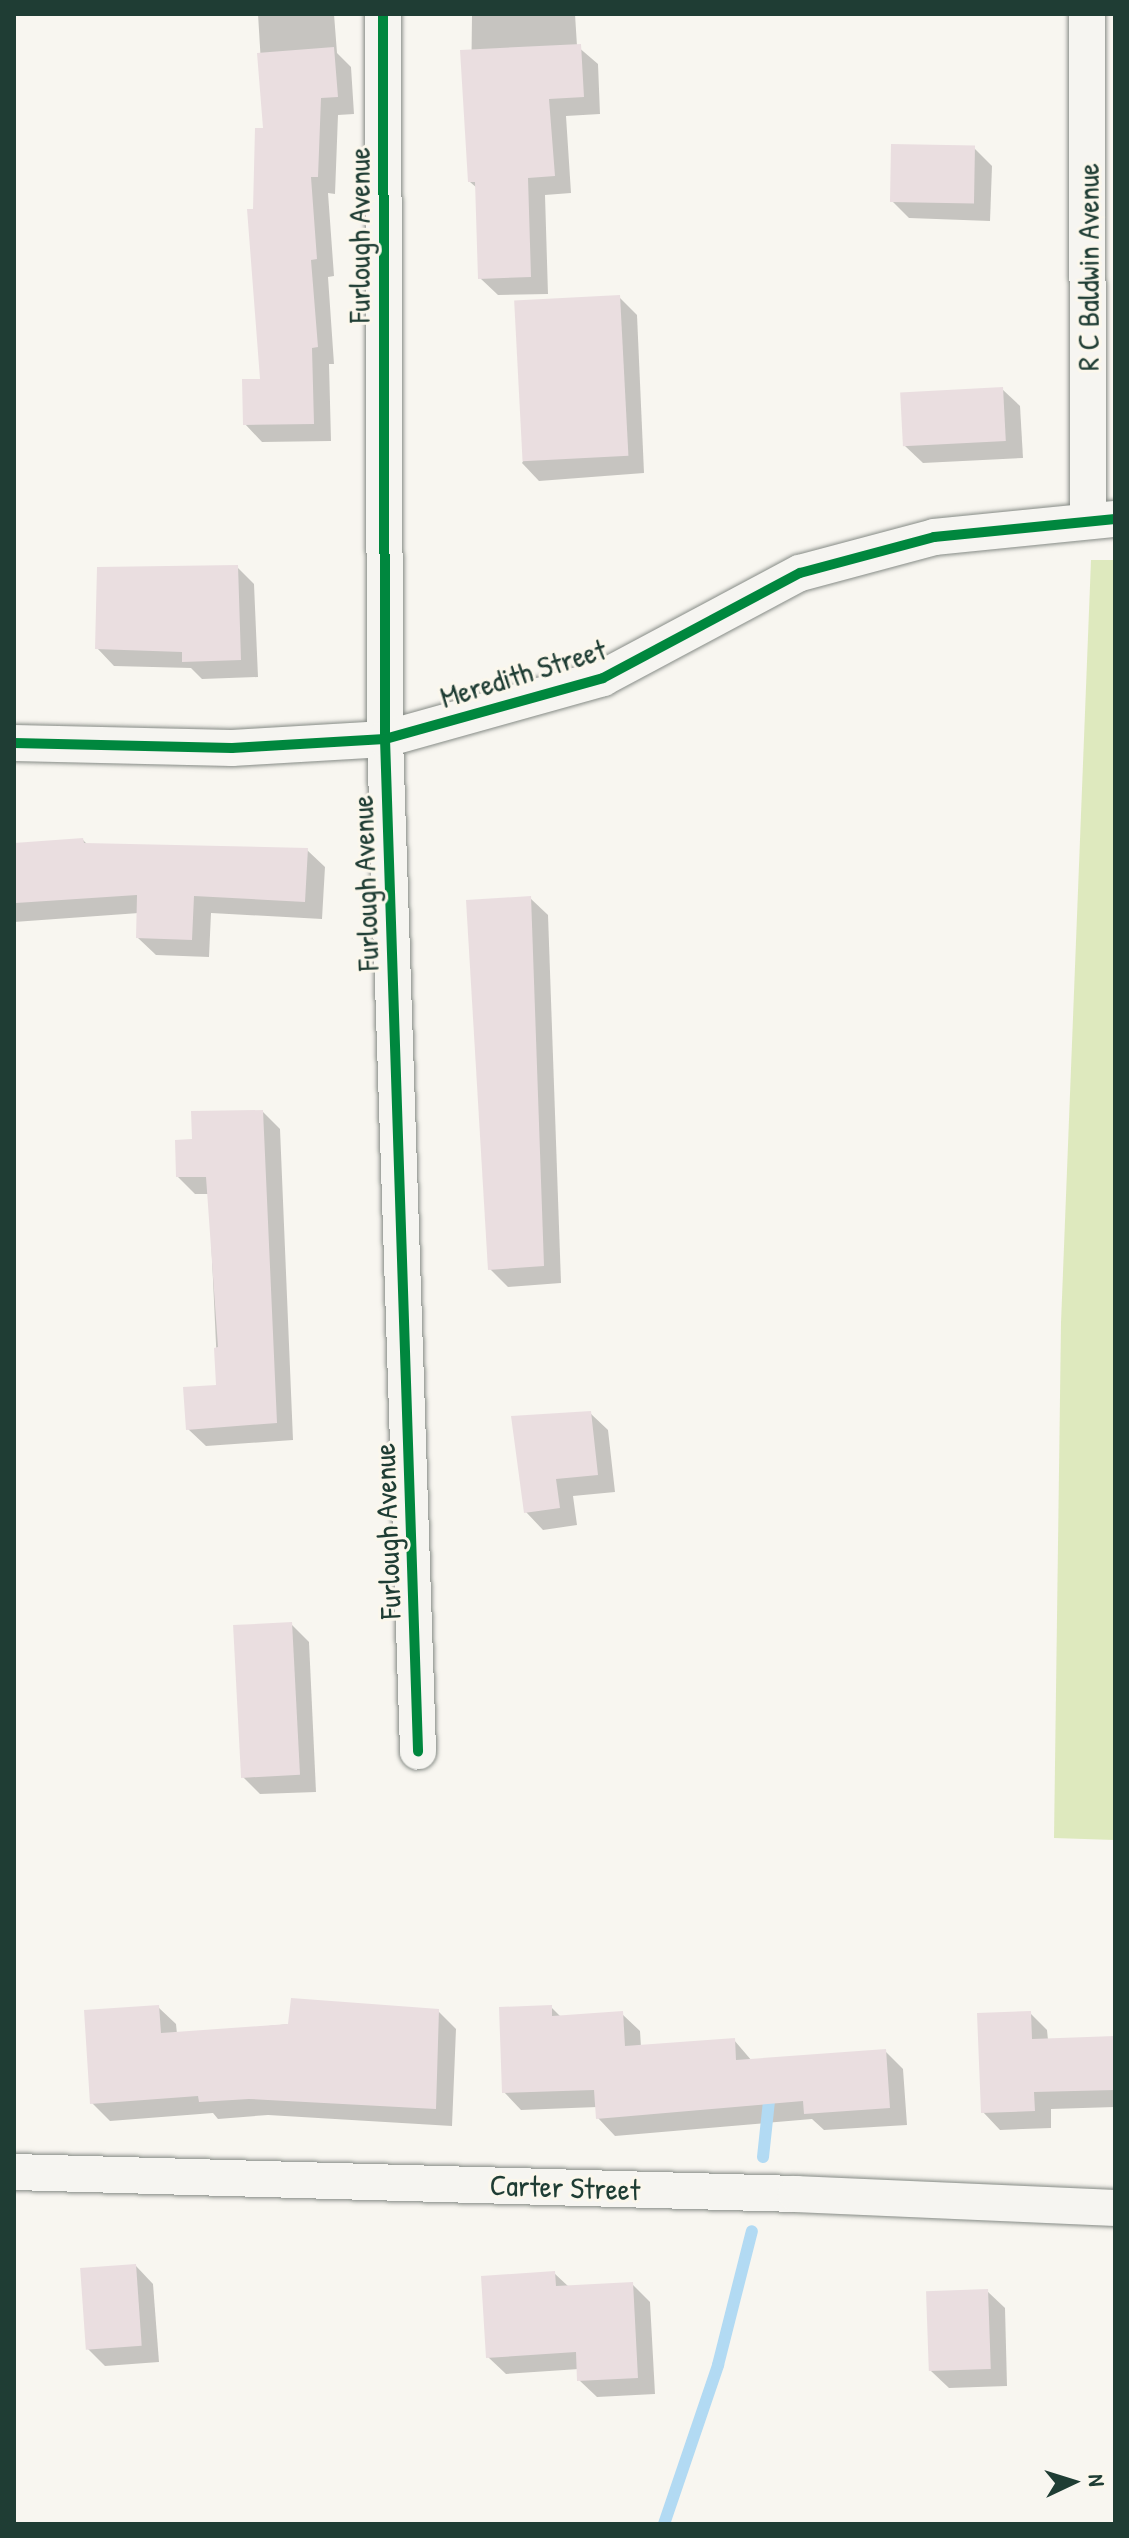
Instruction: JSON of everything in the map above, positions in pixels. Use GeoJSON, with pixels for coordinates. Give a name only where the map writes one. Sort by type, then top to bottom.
{"type":"FeatureCollection","features":[{"type":"Feature","properties":{"kind":"street","name":"Furlough Avenue"},"geometry":{"type":"LineString","coordinates":[[383,14],[385,739],[418,1751]]}},
{"type":"Feature","properties":{"kind":"street","name":"R C Baldwin Avenue"},"geometry":{"type":"LineString","coordinates":[[1087,14],[1102,520]]}},
{"type":"Feature","properties":{"kind":"street","name":"Meredith Street"},"geometry":{"type":"LineString","coordinates":[[14,743],[232,748],[385,739],[603,678],[800,573],[934,537],[1102,520]]}},
{"type":"Feature","properties":{"kind":"street","name":"Carter Street"},"geometry":{"type":"LineString","coordinates":[[14,2172],[796,2194],[1115,2208]]}},
{"type":"Feature","properties":{"kind":"green space"},"geometry":{"type":"Polygon","coordinates":[[[1091,560],[1115,560],[1115,1840],[1054,1838],[1061,1323],[1091,560]]]}},
{"type":"Feature","properties":{"kind":"building"},"geometry":{"type":"Polygon","coordinates":[[[581,44],[584,97],[549,99],[555,176],[528,178],[531,277],[478,279],[475,182],[468,182],[460,50],[581,44]]]}},
{"type":"Feature","properties":{"kind":"building"},"geometry":{"type":"Polygon","coordinates":[[[334,47],[338,97],[321,98],[318,177],[311,177],[317,259],[311,260],[318,347],[312,348],[314,424],[243,425],[242,379],[260,379],[247,209],[253,209],[255,128],[263,128],[257,53],[334,47]]]}},
{"type":"Feature","properties":{"kind":"building"},"geometry":{"type":"Polygon","coordinates":[[[891,144],[975,145],[974,203],[890,202],[891,144]]]}},
{"type":"Feature","properties":{"kind":"building"},"geometry":{"type":"Polygon","coordinates":[[[620,295],[628,456],[523,461],[514,301],[620,295]]]}},
{"type":"Feature","properties":{"kind":"building"},"geometry":{"type":"Polygon","coordinates":[[[1003,387],[1006,441],[903,446],[900,392],[1003,387]]]}},
{"type":"Feature","properties":{"kind":"building"},"geometry":{"type":"Polygon","coordinates":[[[238,565],[241,660],[182,662],[182,652],[95,649],[97,567],[238,565]]]}},
{"type":"Feature","properties":{"kind":"building"},"geometry":{"type":"Polygon","coordinates":[[[83,838],[84,843],[308,848],[305,902],[194,896],[192,940],[136,938],[137,895],[16,903],[14,843],[83,838]]]}},
{"type":"Feature","properties":{"kind":"building"},"geometry":{"type":"Polygon","coordinates":[[[531,896],[544,1266],[488,1270],[466,900],[531,896]]]}},
{"type":"Feature","properties":{"kind":"building"},"geometry":{"type":"Polygon","coordinates":[[[263,1110],[277,1423],[186,1430],[183,1387],[216,1385],[214,1348],[218,1347],[206,1177],[176,1177],[175,1140],[192,1139],[191,1111],[263,1110]]]}},
{"type":"Feature","properties":{"kind":"building"},"geometry":{"type":"Polygon","coordinates":[[[591,1411],[598,1475],[556,1479],[560,1508],[524,1513],[511,1416],[591,1411]]]}},
{"type":"Feature","properties":{"kind":"building"},"geometry":{"type":"Polygon","coordinates":[[[292,1622],[300,1775],[241,1778],[233,1625],[292,1622]]]}},
{"type":"Feature","properties":{"kind":"building"},"geometry":{"type":"Polygon","coordinates":[[[291,1998],[439,2009],[436,2109],[249,2099],[199,2102],[198,2096],[90,2104],[84,2010],[159,2005],[161,2033],[288,2024],[291,1998]]]}},
{"type":"Feature","properties":{"kind":"building"},"geometry":{"type":"Polygon","coordinates":[[[552,2005],[552,2016],[623,2011],[625,2046],[735,2038],[736,2060],[886,2049],[890,2108],[804,2114],[803,2101],[596,2119],[594,2090],[502,2093],[499,2007],[552,2005]]]}},
{"type":"Feature","properties":{"kind":"building"},"geometry":{"type":"Polygon","coordinates":[[[1031,2011],[1032,2039],[1115,2036],[1115,2090],[1034,2092],[1035,2111],[981,2113],[977,2013],[1031,2011]]]}},
{"type":"Feature","properties":{"kind":"building"},"geometry":{"type":"Polygon","coordinates":[[[136,2264],[142,2346],[86,2350],[80,2268],[136,2264]]]}},
{"type":"Feature","properties":{"kind":"building"},"geometry":{"type":"Polygon","coordinates":[[[555,2271],[556,2286],[633,2282],[638,2378],[577,2381],[576,2352],[486,2358],[481,2276],[555,2271]]]}},
{"type":"Feature","properties":{"kind":"building"},"geometry":{"type":"Polygon","coordinates":[[[988,2289],[991,2369],[929,2371],[926,2291],[988,2289]]]}},
{"type":"Feature","properties":{"kind":"waterway"},"geometry":{"type":"LineString","coordinates":[[763,2157],[770,2091]]}},
{"type":"Feature","properties":{"kind":"waterway"},"geometry":{"type":"LineString","coordinates":[[664,2524],[718,2365],[752,2231]]}},
{"type":"Feature","properties":{"kind":"cycle path"},"geometry":{"type":"LineString","coordinates":[[383,14],[385,739],[418,1751]]}},
{"type":"Feature","properties":{"kind":"cycle path"},"geometry":{"type":"LineString","coordinates":[[14,743],[232,748],[385,739],[603,678],[800,573],[934,537],[1115,519]]}}]}
